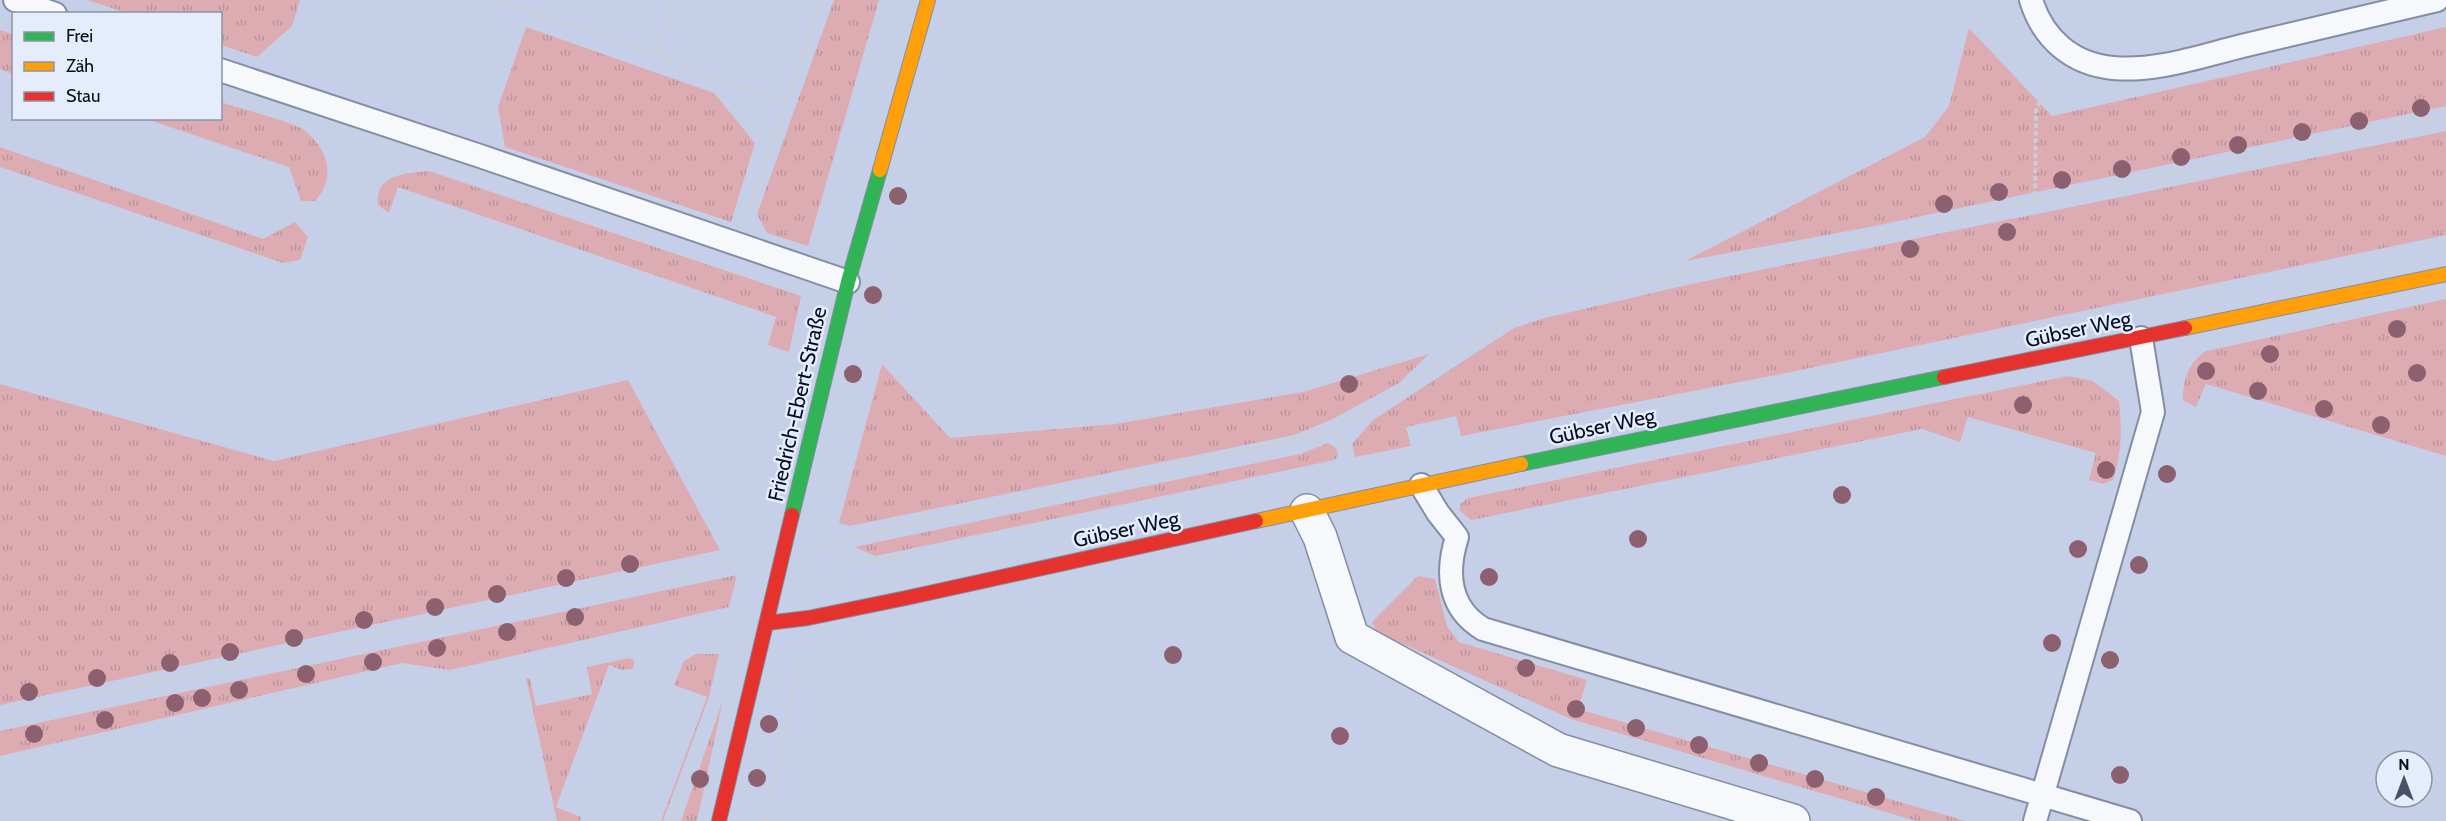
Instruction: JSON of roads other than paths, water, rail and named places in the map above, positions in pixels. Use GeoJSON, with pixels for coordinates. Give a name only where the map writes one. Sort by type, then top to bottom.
{"type":"FeatureCollection","features":[{"type":"Feature","properties":{"kind":"street","name":"Friedrich-Ebert-Straße"},"geometry":{"type":"LineString","coordinates":[[719,821],[848,282],[928,0]]}},
{"type":"Feature","properties":{"kind":"street","name":"Gübser Weg"},"geometry":{"type":"LineString","coordinates":[[767,623],[808,618],[925,594],[1421,485],[2446,274]]}},
{"type":"Feature","properties":{"kind":"street"},"geometry":{"type":"LineString","coordinates":[[1307,510],[1320,537],[1352,638],[1558,750],[1793,821]]}},
{"type":"Feature","properties":{"kind":"lane"},"geometry":{"type":"LineString","coordinates":[[15,0],[49,12]]}},
{"type":"Feature","properties":{"kind":"lane"},"geometry":{"type":"LineString","coordinates":[[2031,0],[2045,32],[2062,50],[2085,61],[2111,68],[2145,68],[2437,0]]}},
{"type":"Feature","properties":{"kind":"lane"},"geometry":{"type":"LineString","coordinates":[[222,71],[848,282]]}},
{"type":"Feature","properties":{"kind":"lane"},"geometry":{"type":"LineString","coordinates":[[2035,821],[2153,412],[2141,338]]}},
{"type":"Feature","properties":{"kind":"lane"},"geometry":{"type":"LineString","coordinates":[[1421,485],[1438,513],[1457,537],[1449,567],[1458,605],[1473,622],[1483,629],[2130,821]]}}]}
